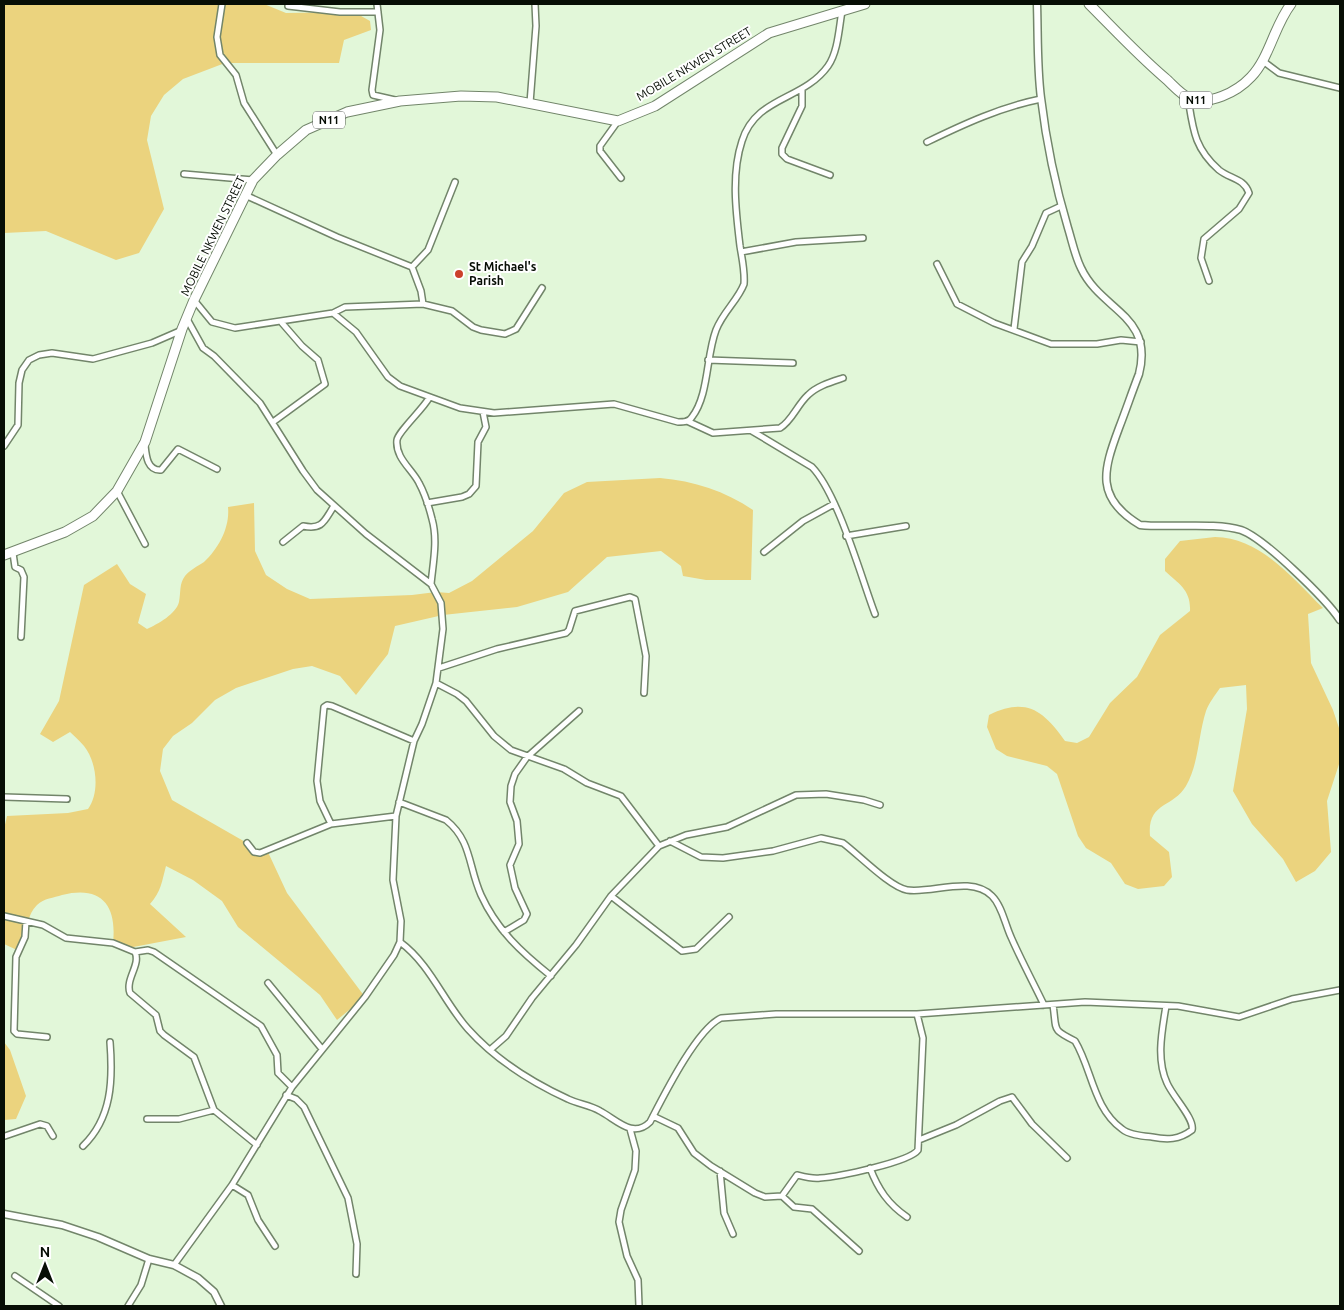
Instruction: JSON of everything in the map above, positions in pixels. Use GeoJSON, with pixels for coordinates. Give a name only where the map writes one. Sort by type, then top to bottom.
{"type":"FeatureCollection","features":[{"type":"Feature","properties":{"kind":"highway","name":"MOBILE NKWEN STREET"},"geometry":{"type":"LineString","coordinates":[[8,554],[65,532],[93,516],[117,491],[145,442],[182,330],[194,300],[245,195],[253,180],[277,154],[306,130],[347,112],[400,101],[461,96],[496,97],[618,121],[655,106],[769,34],[865,4]]}},
{"type":"Feature","properties":{"kind":"highway","name":"N11"},"geometry":{"type":"LineString","coordinates":[[1089,4],[1145,60],[1188,98],[1198,100],[1226,95],[1250,78],[1263,61],[1285,11],[1291,4]]}},
{"type":"Feature","properties":{"kind":"street"},"geometry":{"type":"LineString","coordinates":[[222,4],[217,38],[220,55],[236,74],[244,103],[277,154]]}},
{"type":"Feature","properties":{"kind":"street"},"geometry":{"type":"LineString","coordinates":[[377,4],[380,30],[372,85],[373,95],[400,101]]}},
{"type":"Feature","properties":{"kind":"street"},"geometry":{"type":"LineString","coordinates":[[530,103],[536,26],[535,4]]}},
{"type":"Feature","properties":{"kind":"street"},"geometry":{"type":"LineString","coordinates":[[1037,4],[1041,99],[1061,206],[1080,267],[1089,282],[1136,329],[1142,342],[1142,361],[1139,374],[1107,460],[1106,484],[1118,506],[1128,518],[1140,525],[1242,530],[1281,559],[1331,606],[1340,620]]}},
{"type":"Feature","properties":{"kind":"street"},"geometry":{"type":"LineString","coordinates":[[288,6],[340,12],[378,12]]}},
{"type":"Feature","properties":{"kind":"street"},"geometry":{"type":"LineString","coordinates":[[687,422],[693,416],[702,394],[712,341],[721,317],[741,292],[744,284],[736,208],[737,177],[742,141],[752,118],[761,110],[802,89],[822,73],[829,64],[842,11]]}},
{"type":"Feature","properties":{"kind":"street"},"geometry":{"type":"LineString","coordinates":[[1263,61],[1278,73],[1340,88]]}},
{"type":"Feature","properties":{"kind":"street"},"geometry":{"type":"LineString","coordinates":[[802,89],[802,106],[782,148],[782,154],[787,159],[830,175]]}},
{"type":"Feature","properties":{"kind":"street"},"geometry":{"type":"LineString","coordinates":[[1188,98],[1196,141],[1219,170],[1242,181],[1249,193],[1239,209],[1204,239],[1200,258],[1209,281]]}},
{"type":"Feature","properties":{"kind":"street"},"geometry":{"type":"LineString","coordinates":[[928,142],[1020,103],[1041,99]]}},
{"type":"Feature","properties":{"kind":"street"},"geometry":{"type":"LineString","coordinates":[[618,121],[600,146],[600,151],[621,178]]}},
{"type":"Feature","properties":{"kind":"street"},"geometry":{"type":"LineString","coordinates":[[184,174],[253,180]]}},
{"type":"Feature","properties":{"kind":"street"},"geometry":{"type":"LineString","coordinates":[[412,268],[428,250],[455,182]]}},
{"type":"Feature","properties":{"kind":"street"},"geometry":{"type":"LineString","coordinates":[[245,195],[337,237],[412,268],[421,291],[423,304]]}},
{"type":"Feature","properties":{"kind":"street"},"geometry":{"type":"LineString","coordinates":[[1014,330],[1022,262],[1032,246],[1046,213],[1061,206]]}},
{"type":"Feature","properties":{"kind":"street"},"geometry":{"type":"LineString","coordinates":[[741,252],[796,242],[863,238]]}},
{"type":"Feature","properties":{"kind":"street"},"geometry":{"type":"LineString","coordinates":[[937,264],[957,304],[994,324],[1051,344],[1097,344],[1121,340],[1142,342]]}},
{"type":"Feature","properties":{"kind":"street"},"geometry":{"type":"LineString","coordinates":[[194,300],[212,322],[223,326],[252,327],[282,323],[318,314],[334,313],[345,306],[423,304],[452,311],[473,327],[481,330],[506,334],[516,329],[542,288]]}},
{"type":"Feature","properties":{"kind":"street"},"geometry":{"type":"LineString","coordinates":[[334,313],[356,332],[388,377],[400,386],[460,408],[483,412],[518,412],[607,404],[678,422],[687,422],[713,433],[752,431],[780,428],[786,425],[806,396],[813,390],[843,378]]}},
{"type":"Feature","properties":{"kind":"street"},"geometry":{"type":"LineString","coordinates":[[174,1265],[232,1185],[286,1095],[366,997],[394,955],[400,942],[401,921],[393,880],[396,816],[414,741],[425,717],[436,683],[443,615],[441,603],[431,584],[334,506],[306,476],[273,422],[250,390],[203,348],[188,319]]}},
{"type":"Feature","properties":{"kind":"street"},"geometry":{"type":"LineString","coordinates":[[273,422],[325,384],[318,360],[302,346],[282,323]]}},
{"type":"Feature","properties":{"kind":"street"},"geometry":{"type":"LineString","coordinates":[[4,446],[18,425],[19,383],[22,370],[29,360],[52,353],[82,359],[106,356],[152,343],[182,330]]}},
{"type":"Feature","properties":{"kind":"street"},"geometry":{"type":"LineString","coordinates":[[708,360],[793,364]]}},
{"type":"Feature","properties":{"kind":"street"},"geometry":{"type":"LineString","coordinates":[[429,398],[416,416],[401,431],[397,438],[397,447],[400,456],[418,481],[427,502],[435,533],[431,584]]}},
{"type":"Feature","properties":{"kind":"street"},"geometry":{"type":"LineString","coordinates":[[427,502],[462,497],[469,494],[476,486],[478,442],[486,427],[483,412]]}},
{"type":"Feature","properties":{"kind":"street"},"geometry":{"type":"LineString","coordinates":[[752,431],[812,467],[819,475],[834,504],[875,614]]}},
{"type":"Feature","properties":{"kind":"street"},"geometry":{"type":"LineString","coordinates":[[145,442],[146,457],[152,468],[156,470],[161,470],[178,449],[217,469]]}},
{"type":"Feature","properties":{"kind":"street"},"geometry":{"type":"LineString","coordinates":[[117,491],[145,544]]}},
{"type":"Feature","properties":{"kind":"street"},"geometry":{"type":"LineString","coordinates":[[764,552],[803,521],[834,504]]}},
{"type":"Feature","properties":{"kind":"street"},"geometry":{"type":"LineString","coordinates":[[283,542],[302,526],[317,528],[334,506]]}},
{"type":"Feature","properties":{"kind":"street"},"geometry":{"type":"LineString","coordinates":[[846,536],[906,526]]}},
{"type":"Feature","properties":{"kind":"street"},"geometry":{"type":"LineString","coordinates":[[8,554],[14,566],[21,570],[24,578],[21,637]]}},
{"type":"Feature","properties":{"kind":"street"},"geometry":{"type":"LineString","coordinates":[[439,668],[497,649],[566,633],[569,630],[574,611],[630,597],[635,599],[646,656],[644,693]]}},
{"type":"Feature","properties":{"kind":"street"},"geometry":{"type":"LineString","coordinates":[[436,683],[466,701],[503,745],[519,755],[556,766],[588,784],[621,796],[659,846]]}},
{"type":"Feature","properties":{"kind":"street"},"geometry":{"type":"LineString","coordinates":[[332,824],[318,791],[324,707],[327,705],[332,706],[414,741]]}},
{"type":"Feature","properties":{"kind":"street"},"geometry":{"type":"LineString","coordinates":[[504,932],[524,920],[527,916],[515,888],[510,865],[518,844],[517,821],[510,802],[515,774],[528,757],[579,711]]}},
{"type":"Feature","properties":{"kind":"street"},"geometry":{"type":"LineString","coordinates":[[490,1050],[506,1036],[532,998],[612,896],[659,846],[670,841],[727,827],[796,795],[826,794],[864,800],[880,805]]}},
{"type":"Feature","properties":{"kind":"street"},"geometry":{"type":"LineString","coordinates":[[4,797],[67,799]]}},
{"type":"Feature","properties":{"kind":"street"},"geometry":{"type":"LineString","coordinates":[[399,802],[446,820],[463,838],[468,849],[472,871],[481,893],[504,932],[516,947],[551,976]]}},
{"type":"Feature","properties":{"kind":"street"},"geometry":{"type":"LineString","coordinates":[[247,843],[254,852],[260,853],[332,824],[396,816]]}},
{"type":"Feature","properties":{"kind":"street"},"geometry":{"type":"LineString","coordinates":[[670,841],[694,856],[723,858],[774,851],[821,838],[833,839],[843,843],[898,888],[926,891],[961,886],[984,890],[993,896],[1001,911],[1011,937],[1044,1006]]}},
{"type":"Feature","properties":{"kind":"street"},"geometry":{"type":"LineString","coordinates":[[612,896],[682,951],[696,950],[729,918]]}},
{"type":"Feature","properties":{"kind":"street"},"geometry":{"type":"LineString","coordinates":[[4,916],[43,925],[66,938],[113,943],[135,952],[148,950],[154,952],[261,1026],[277,1055],[278,1073],[292,1087]]}},
{"type":"Feature","properties":{"kind":"street"},"geometry":{"type":"LineString","coordinates":[[26,921],[25,937],[16,956],[14,1031],[17,1034],[47,1037]]}},
{"type":"Feature","properties":{"kind":"street"},"geometry":{"type":"LineString","coordinates":[[400,942],[415,953],[467,1028],[490,1050],[528,1078],[569,1099],[599,1110],[630,1129],[643,1129],[653,1116],[680,1068],[705,1031],[714,1021],[721,1018],[776,1014],[918,1014],[1085,1002],[1166,1006],[1239,1017],[1292,999],[1340,990]]}},
{"type":"Feature","properties":{"kind":"street"},"geometry":{"type":"LineString","coordinates":[[135,952],[136,960],[129,982],[130,993],[156,1015],[160,1031],[194,1057],[214,1110],[257,1145]]}},
{"type":"Feature","properties":{"kind":"street"},"geometry":{"type":"LineString","coordinates":[[268,983],[322,1049]]}},
{"type":"Feature","properties":{"kind":"street"},"geometry":{"type":"LineString","coordinates":[[1053,1005],[1057,1030],[1060,1035],[1075,1041],[1104,1110],[1122,1130],[1136,1135],[1174,1139],[1186,1135],[1192,1130],[1193,1125],[1192,1120],[1176,1102],[1166,1082],[1161,1064],[1166,1006]]}},
{"type":"Feature","properties":{"kind":"street"},"geometry":{"type":"LineString","coordinates":[[782,1196],[797,1175],[822,1178],[870,1168],[916,1153],[923,1038],[918,1014]]}},
{"type":"Feature","properties":{"kind":"street"},"geometry":{"type":"LineString","coordinates":[[83,1146],[93,1136],[105,1113],[112,1073],[110,1042]]}},
{"type":"Feature","properties":{"kind":"street"},"geometry":{"type":"LineString","coordinates":[[286,1095],[296,1099],[304,1107],[337,1178],[345,1189],[356,1244],[356,1274]]}},
{"type":"Feature","properties":{"kind":"street"},"geometry":{"type":"LineString","coordinates":[[918,1140],[1012,1097],[1032,1124],[1067,1158]]}},
{"type":"Feature","properties":{"kind":"street"},"geometry":{"type":"LineString","coordinates":[[147,1119],[179,1119],[214,1110]]}},
{"type":"Feature","properties":{"kind":"street"},"geometry":{"type":"LineString","coordinates":[[653,1116],[678,1128],[694,1152],[720,1171],[765,1196],[782,1196],[794,1207],[812,1209],[859,1251]]}},
{"type":"Feature","properties":{"kind":"street"},"geometry":{"type":"LineString","coordinates":[[5,1136],[40,1124],[47,1126],[53,1136]]}},
{"type":"Feature","properties":{"kind":"street"},"geometry":{"type":"LineString","coordinates":[[630,1129],[636,1152],[635,1170],[621,1210],[619,1222],[627,1256],[638,1280],[639,1306]]}},
{"type":"Feature","properties":{"kind":"street"},"geometry":{"type":"LineString","coordinates":[[870,1168],[877,1186],[893,1207],[907,1217]]}},
{"type":"Feature","properties":{"kind":"street"},"geometry":{"type":"LineString","coordinates":[[720,1171],[724,1213],[734,1234]]}},
{"type":"Feature","properties":{"kind":"street"},"geometry":{"type":"LineString","coordinates":[[232,1185],[248,1195],[258,1220],[275,1246]]}},
{"type":"Feature","properties":{"kind":"street"},"geometry":{"type":"LineString","coordinates":[[4,1214],[62,1224],[149,1259],[174,1265],[198,1278],[214,1292],[221,1306]]}},
{"type":"Feature","properties":{"kind":"street"},"geometry":{"type":"LineString","coordinates":[[128,1306],[141,1285],[149,1259]]}},
{"type":"Feature","properties":{"kind":"street"},"geometry":{"type":"LineString","coordinates":[[15,1276],[59,1306]]}},
{"type":"Feature","properties":{"kind":"shaded area"},"geometry":{"type":"Polygon","coordinates":[[[4,4],[264,4],[286,13],[354,12],[370,21],[371,30],[344,40],[339,63],[225,63],[183,79],[164,95],[151,116],[147,140],[164,209],[139,253],[116,260],[46,231],[4,233],[4,4]]]}},
{"type":"Feature","properties":{"kind":"shaded area"},"geometry":{"type":"Polygon","coordinates":[[[660,478],[697,484],[709,488],[731,497],[753,510],[751,580],[706,580],[683,576],[681,566],[661,551],[607,557],[568,592],[517,607],[443,615],[395,626],[388,654],[356,695],[340,676],[312,666],[293,669],[236,688],[215,700],[192,723],[173,736],[163,749],[160,771],[172,800],[247,843],[254,852],[267,850],[287,893],[365,997],[337,1020],[320,995],[238,927],[222,901],[193,880],[166,866],[159,891],[150,904],[186,937],[128,948],[113,943],[114,930],[112,918],[104,901],[97,896],[87,893],[76,893],[49,898],[40,903],[31,912],[24,938],[17,950],[4,944],[4,829],[7,816],[68,813],[88,809],[94,795],[95,778],[92,760],[82,744],[70,732],[53,742],[40,734],[59,701],[84,585],[117,564],[130,584],[146,594],[138,623],[147,629],[174,611],[179,602],[181,585],[185,576],[204,562],[219,544],[227,522],[228,507],[254,503],[255,551],[266,575],[287,589],[310,599],[412,595],[436,592],[449,593],[472,581],[533,531],[564,493],[587,482],[660,478]]]}},
{"type":"Feature","properties":{"kind":"shaded area"},"geometry":{"type":"Polygon","coordinates":[[[1215,537],[1247,544],[1261,552],[1288,573],[1323,608],[1308,614],[1311,663],[1333,710],[1340,731],[1340,761],[1327,801],[1331,852],[1315,871],[1296,882],[1283,859],[1252,824],[1233,791],[1247,709],[1246,685],[1220,688],[1206,711],[1196,759],[1186,786],[1181,793],[1157,811],[1150,825],[1150,836],[1169,852],[1172,877],[1164,886],[1138,889],[1125,884],[1111,863],[1086,848],[1078,836],[1057,774],[1047,766],[1007,756],[996,749],[987,727],[989,715],[1013,707],[1024,707],[1041,714],[1065,741],[1077,743],[1089,737],[1110,703],[1137,677],[1160,635],[1190,611],[1190,604],[1183,588],[1165,571],[1165,559],[1180,541],[1215,537]]]}},
{"type":"Feature","properties":{"kind":"shaded area"},"geometry":{"type":"Polygon","coordinates":[[[4,1042],[10,1050],[26,1096],[16,1119],[4,1120],[4,1042]]]}},
{"type":"Feature","properties":{"kind":"place","name":"St Michael's Parish"},"geometry":{"type":"Point","coordinates":[459,274]}}]}
